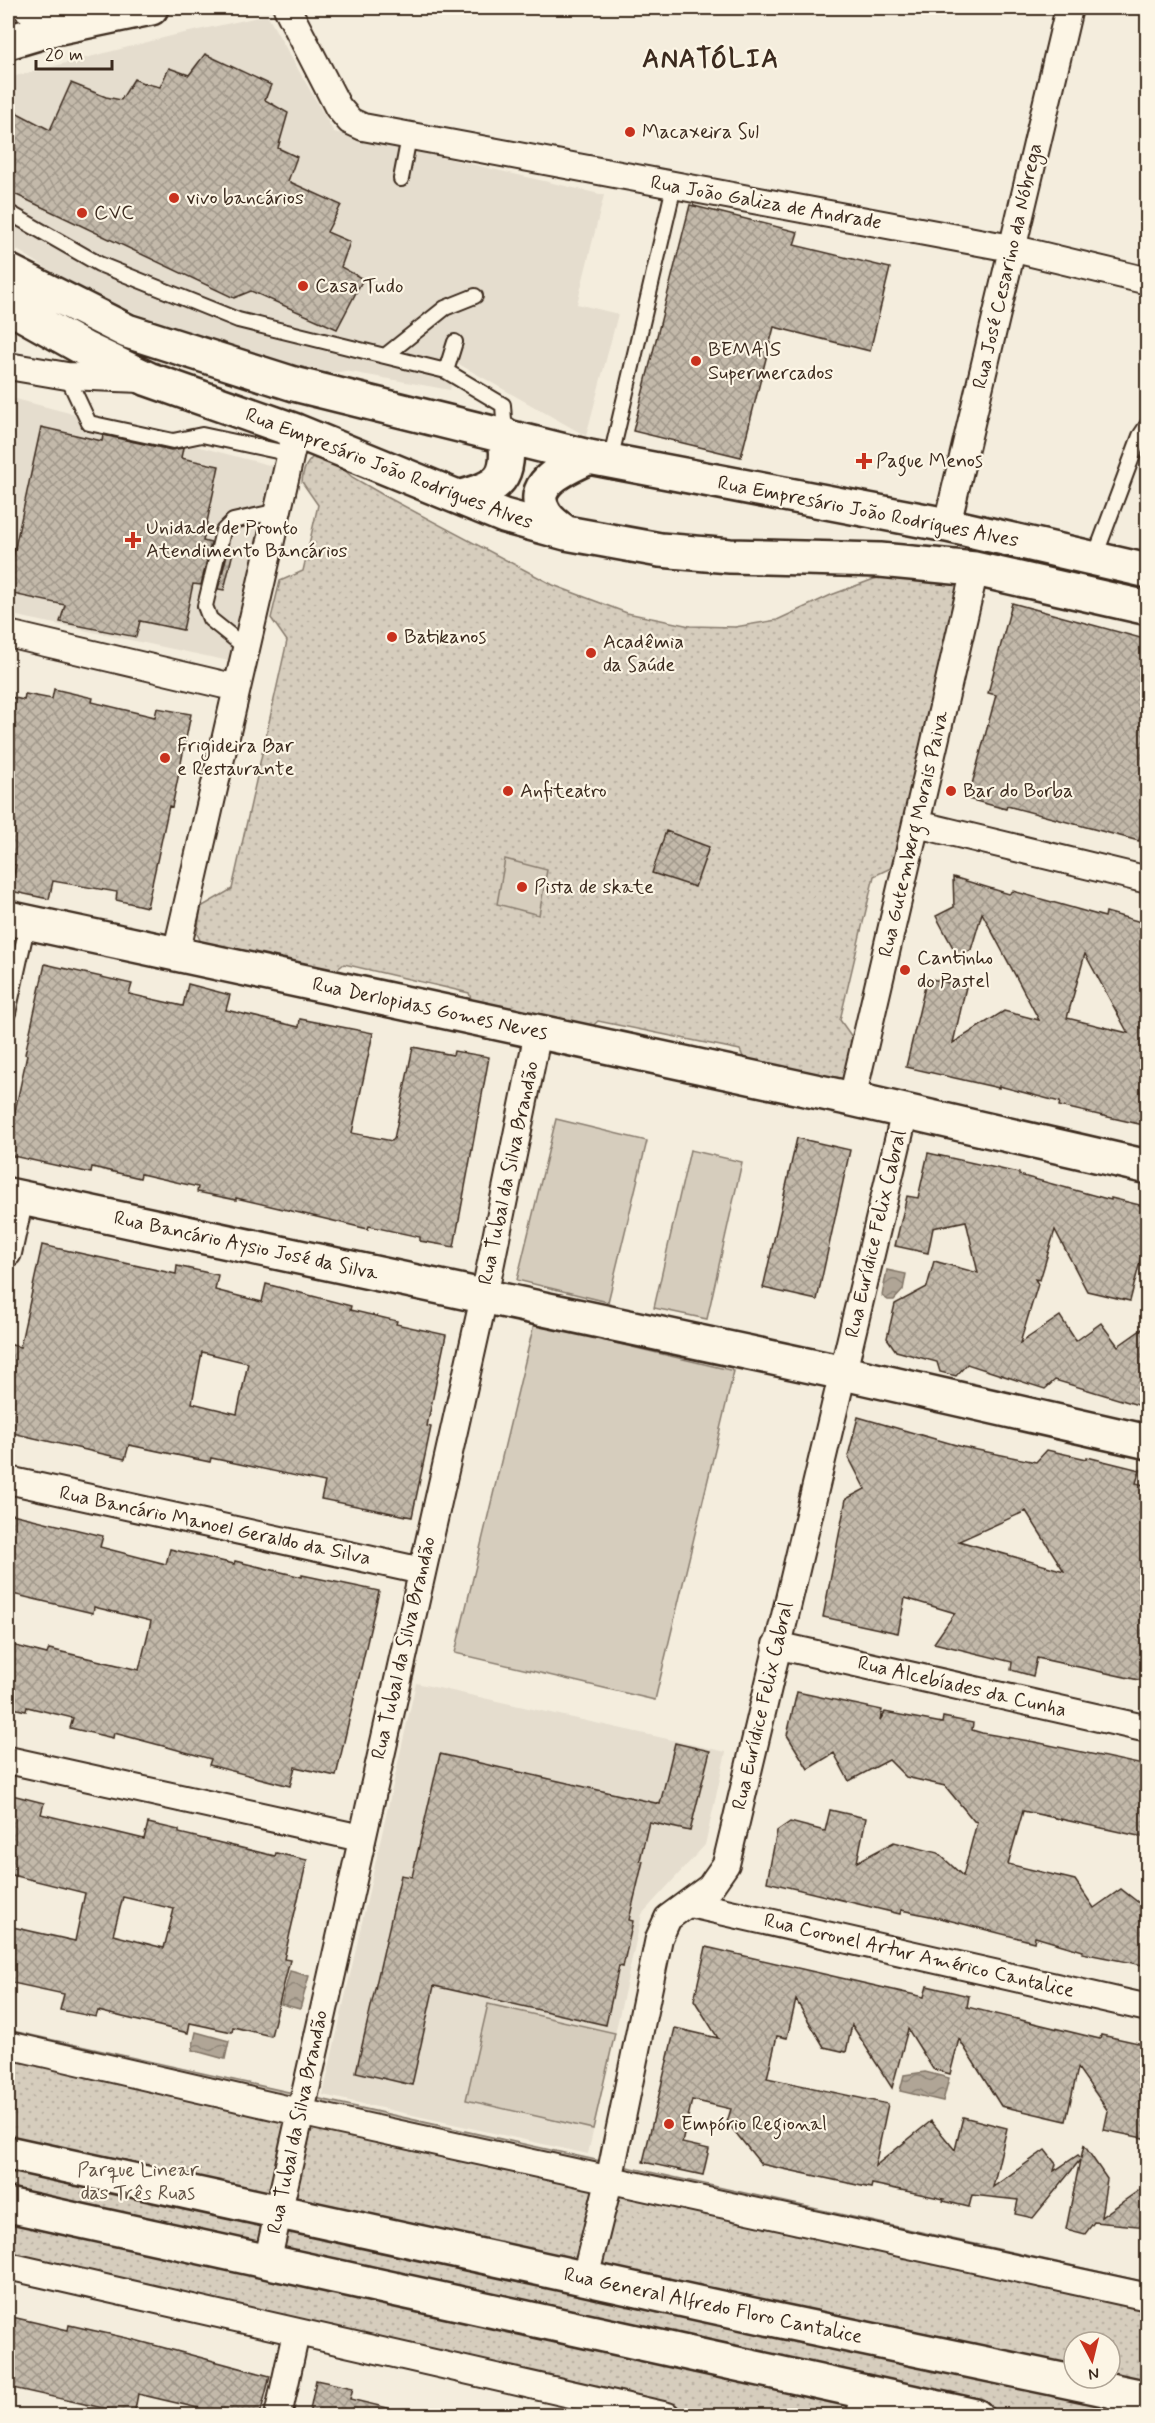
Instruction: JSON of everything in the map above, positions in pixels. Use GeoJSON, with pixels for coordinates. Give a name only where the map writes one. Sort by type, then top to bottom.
{"type":"FeatureCollection","features":[{"type":"Feature","properties":{"kind":"main road"},"geometry":{"type":"LineString","coordinates":[[8,42],[55,28],[151,8]]}},
{"type":"Feature","properties":{"kind":"main road","name":"Rua Empresário João Rodrigues Alves"},"geometry":{"type":"LineString","coordinates":[[8,271],[127,332],[294,384],[599,459],[946,525],[1148,571]]}},
{"type":"Feature","properties":{"kind":"main road","name":"Rua Empresário João Rodrigues Alves"},"geometry":{"type":"LineString","coordinates":[[8,306],[148,379],[293,442],[461,497],[504,516],[566,533],[672,551],[730,556],[880,560],[975,569],[1148,608]]}},
{"type":"Feature","properties":{"kind":"main road"},"geometry":{"type":"LineString","coordinates":[[461,497],[488,490],[505,472],[508,453],[505,435]]}},
{"type":"Feature","properties":{"kind":"main road"},"geometry":{"type":"LineString","coordinates":[[566,533],[545,515],[541,506],[541,494],[549,478],[599,459]]}},
{"type":"Feature","properties":{"kind":"main road","name":"Rua Derlopidas Gomes Neves"},"geometry":{"type":"LineString","coordinates":[[18,920],[852,1099],[1148,1167]]}},
{"type":"Feature","properties":{"kind":"main road","name":"Rua Bancário Aysio José da Silva"},"geometry":{"type":"LineString","coordinates":[[14,1197],[843,1373],[1148,1442]]}},
{"type":"Feature","properties":{"kind":"main road","name":"Rua General Alfredo Floro Cantalice"},"geometry":{"type":"LineString","coordinates":[[8,2153],[585,2278],[1130,2402]]}},
{"type":"Feature","properties":{"kind":"main road"},"geometry":{"type":"LineString","coordinates":[[8,2205],[267,2263],[862,2403],[976,2415]]}},
{"type":"Feature","properties":{"kind":"street"},"geometry":{"type":"LineString","coordinates":[[26,8],[55,28]]}},
{"type":"Feature","properties":{"kind":"street","name":"Rua João Galiza de Andrade"},"geometry":{"type":"LineString","coordinates":[[287,8],[338,107],[350,121],[363,127],[1011,248],[1148,281]]}},
{"type":"Feature","properties":{"kind":"street","name":"Rua José Cesarino da Nóbrega"},"geometry":{"type":"LineString","coordinates":[[946,525],[1069,8]]}},
{"type":"Feature","properties":{"kind":"street"},"geometry":{"type":"LineString","coordinates":[[8,366],[68,376],[148,379]]}},
{"type":"Feature","properties":{"kind":"street"},"geometry":{"type":"LineString","coordinates":[[176,954],[293,442]]}},
{"type":"Feature","properties":{"kind":"street","name":"Rua Gutemberg Morais Paiva"},"geometry":{"type":"LineString","coordinates":[[852,1099],[975,569]]}},
{"type":"Feature","properties":{"kind":"street"},"geometry":{"type":"LineString","coordinates":[[8,634],[237,688]]}},
{"type":"Feature","properties":{"kind":"street"},"geometry":{"type":"LineString","coordinates":[[917,824],[1148,880]]}},
{"type":"Feature","properties":{"kind":"street","name":"Rua Tubal da Silva Brandão"},"geometry":{"type":"LineString","coordinates":[[267,2263],[299,2112],[484,1297],[538,1032]]}},
{"type":"Feature","properties":{"kind":"street","name":"Rua Eurídice Felix Cabral"},"geometry":{"type":"LineString","coordinates":[[585,2278],[609,2181],[659,1938],[668,1918],[690,1904],[710,1887],[726,1864],[905,1111]]}},
{"type":"Feature","properties":{"kind":"street"},"geometry":{"type":"LineString","coordinates":[[8,1253],[14,1197]]}},
{"type":"Feature","properties":{"kind":"street","name":"Rua Bancário Manoel Geraldo da Silva"},"geometry":{"type":"LineString","coordinates":[[8,1480],[422,1571]]}},
{"type":"Feature","properties":{"kind":"street","name":"Rua Alcebíades da Cunha"},"geometry":{"type":"LineString","coordinates":[[776,1646],[1148,1729]]}},
{"type":"Feature","properties":{"kind":"street"},"geometry":{"type":"LineString","coordinates":[[8,1760],[361,1838]]}},
{"type":"Feature","properties":{"kind":"street","name":"Rua Coronel Artur Américo Cantalice"},"geometry":{"type":"LineString","coordinates":[[690,1904],[1148,2008]]}},
{"type":"Feature","properties":{"kind":"street"},"geometry":{"type":"LineString","coordinates":[[8,2045],[609,2181],[1148,2297]]}},
{"type":"Feature","properties":{"kind":"street"},"geometry":{"type":"LineString","coordinates":[[8,2266],[296,2333],[667,2415]]}},
{"type":"Feature","properties":{"kind":"street"},"geometry":{"type":"LineString","coordinates":[[278,2415],[296,2333]]}},
{"type":"Feature","properties":{"kind":"lane"},"geometry":{"type":"LineString","coordinates":[[401,179],[409,136]]}},
{"type":"Feature","properties":{"kind":"lane"},"geometry":{"type":"LineString","coordinates":[[599,459],[674,186]]}},
{"type":"Feature","properties":{"kind":"lane"},"geometry":{"type":"LineString","coordinates":[[8,212],[99,264],[238,320],[446,371],[503,405],[505,435]]}},
{"type":"Feature","properties":{"kind":"lane"},"geometry":{"type":"LineString","coordinates":[[385,356],[445,308],[475,296]]}},
{"type":"Feature","properties":{"kind":"lane"},"geometry":{"type":"LineString","coordinates":[[446,371],[455,342]]}},
{"type":"Feature","properties":{"kind":"lane"},"geometry":{"type":"LineString","coordinates":[[68,376],[89,423],[173,441],[202,435],[293,442]]}},
{"type":"Feature","properties":{"kind":"lane"},"geometry":{"type":"LineString","coordinates":[[1094,559],[1140,436],[1148,424]]}},
{"type":"Feature","properties":{"kind":"lane"},"geometry":{"type":"LineString","coordinates":[[246,648],[210,619],[205,606],[223,531],[233,521],[278,511]]}},
{"type":"Feature","properties":{"kind":"lane"},"geometry":{"type":"LineString","coordinates":[[8,1013],[18,920]]}},
{"type":"Feature","properties":{"kind":"shaded area"},"geometry":{"type":"Polygon","coordinates":[[[267,15],[334,132],[604,195],[577,304],[618,314],[586,436],[457,363],[450,390],[345,371],[312,377],[162,324],[81,290],[8,244],[8,78],[171,36],[267,15]]]}},
{"type":"Feature","properties":{"kind":"shaded area","name":"Unidade de Pronto Atendimento Bancários"},"geometry":{"type":"Polygon","coordinates":[[[8,397],[273,466],[234,662],[8,614],[8,397]]]}},
{"type":"Feature","properties":{"kind":"shaded area"},"geometry":{"type":"Polygon","coordinates":[[[416,1683],[726,1752],[705,1845],[642,1914],[588,2154],[323,2095],[416,1683]]]}},
{"type":"Feature","properties":{"kind":"green space"},"geometry":{"type":"Polygon","coordinates":[[[317,453],[385,496],[553,585],[627,613],[690,626],[735,627],[777,620],[831,595],[874,579],[902,574],[961,578],[897,865],[874,876],[840,1020],[857,1044],[841,1090],[749,1071],[740,1050],[598,1021],[583,1035],[475,1010],[469,993],[344,964],[327,977],[202,944],[197,934],[201,907],[232,889],[287,641],[271,618],[280,581],[303,571],[318,505],[302,482],[303,473],[317,453]]]}},
{"type":"Feature","properties":{"kind":"green space","name":"Pista de skate"},"geometry":{"type":"Polygon","coordinates":[[[505,859],[547,870],[539,915],[497,904],[505,859]]]}},
{"type":"Feature","properties":{"kind":"green space"},"geometry":{"type":"Polygon","coordinates":[[[556,1119],[647,1141],[608,1302],[517,1280],[556,1119]]]}},
{"type":"Feature","properties":{"kind":"green space"},"geometry":{"type":"Polygon","coordinates":[[[690,1150],[742,1162],[707,1319],[654,1308],[690,1150]]]}},
{"type":"Feature","properties":{"kind":"green space"},"geometry":{"type":"Polygon","coordinates":[[[534,1324],[734,1371],[655,1700],[455,1653],[534,1324]]]}},
{"type":"Feature","properties":{"kind":"green space"},"geometry":{"type":"Polygon","coordinates":[[[488,2004],[615,2033],[593,2129],[466,2100],[488,2004]]]}},
{"type":"Feature","properties":{"kind":"green space","name":"Parque Linear das Três Ruas"},"geometry":{"type":"Polygon","coordinates":[[[8,2030],[1147,2282],[1147,2415],[654,2415],[8,2276],[8,2030]]]}},
{"type":"Feature","properties":{"kind":"water"},"geometry":{"type":"Polygon","coordinates":[[[887,1270],[906,1274],[903,1290],[894,1300],[888,1300],[882,1296],[887,1270]]]}},
{"type":"Feature","properties":{"kind":"water"},"geometry":{"type":"Polygon","coordinates":[[[290,1971],[309,1976],[300,2009],[281,2004],[290,1971]]]}},
{"type":"Feature","properties":{"kind":"water"},"geometry":{"type":"Polygon","coordinates":[[[196,2032],[229,2041],[225,2059],[192,2050],[196,2032]]]}},
{"type":"Feature","properties":{"kind":"water"},"geometry":{"type":"Polygon","coordinates":[[[925,2072],[949,2078],[943,2101],[900,2091],[904,2075],[925,2072]]]}},
{"type":"Feature","properties":{"kind":"building","name":"vivo bancários"},"geometry":{"type":"Polygon","coordinates":[[[205,54],[271,85],[265,100],[288,113],[278,148],[297,157],[288,181],[341,205],[327,232],[350,242],[341,267],[363,279],[337,329],[251,291],[234,298],[8,191],[8,108],[50,130],[71,83],[106,97],[121,100],[134,79],[160,87],[169,68],[189,75],[205,54]]]}},
{"type":"Feature","properties":{"kind":"building"},"geometry":{"type":"Polygon","coordinates":[[[690,205],[798,232],[794,245],[890,268],[870,351],[774,327],[741,457],[633,431],[690,205]]]}},
{"type":"Feature","properties":{"kind":"building","name":"Unidade de Pronto Atendimento Bancários"},"geometry":{"type":"Polygon","coordinates":[[[41,427],[102,441],[103,435],[171,450],[183,448],[181,458],[219,466],[203,541],[211,543],[201,585],[193,584],[183,630],[140,621],[136,637],[60,622],[65,605],[8,593],[8,580],[41,427]]]}},
{"type":"Feature","properties":{"kind":"building"},"geometry":{"type":"Polygon","coordinates":[[[229,547],[234,548],[224,590],[218,589],[229,547]]]}},
{"type":"Feature","properties":{"kind":"building"},"geometry":{"type":"Polygon","coordinates":[[[1012,603],[1148,640],[1148,836],[1141,834],[1139,841],[1007,806],[1006,809],[968,799],[996,695],[988,693],[1012,603]]]}},
{"type":"Feature","properties":{"kind":"building"},"geometry":{"type":"Polygon","coordinates":[[[54,689],[93,698],[92,702],[155,717],[157,708],[191,714],[172,807],[169,806],[147,907],[116,900],[117,892],[53,881],[49,899],[10,891],[16,865],[8,863],[8,710],[10,697],[24,700],[25,694],[52,699],[54,689]]]}},
{"type":"Feature","properties":{"kind":"building"},"geometry":{"type":"Polygon","coordinates":[[[666,831],[709,847],[695,887],[652,873],[666,831]]]}},
{"type":"Feature","properties":{"kind":"building"},"geometry":{"type":"Polygon","coordinates":[[[953,877],[1009,894],[1013,891],[1105,917],[1106,912],[1148,924],[1148,1126],[1059,1106],[1060,1102],[999,1086],[999,1088],[906,1067],[927,978],[966,987],[953,1043],[1004,1011],[1039,1020],[982,913],[971,950],[958,957],[936,916],[954,907],[953,877]],[[1085,954],[1067,1018],[1128,1033],[1085,954]]]}},
{"type":"Feature","properties":{"kind":"building"},"geometry":{"type":"Polygon","coordinates":[[[45,964],[132,984],[129,994],[183,1006],[188,984],[230,995],[226,1010],[299,1027],[300,1019],[373,1033],[352,1133],[392,1141],[394,1139],[413,1047],[453,1055],[454,1051],[489,1057],[454,1247],[420,1241],[420,1237],[369,1226],[368,1229],[236,1198],[236,1200],[197,1192],[198,1187],[141,1174],[140,1178],[92,1167],[91,1173],[8,1155],[8,1144],[27,1055],[25,1054],[45,964]]]}},
{"type":"Feature","properties":{"kind":"building"},"geometry":{"type":"Polygon","coordinates":[[[797,1138],[850,1150],[817,1300],[763,1288],[797,1138]]]}},
{"type":"Feature","properties":{"kind":"building"},"geometry":{"type":"Polygon","coordinates":[[[928,1153],[1019,1173],[1019,1175],[1111,1200],[1111,1198],[1148,1207],[1148,1256],[1143,1250],[1130,1301],[1087,1291],[1055,1230],[1040,1280],[1035,1279],[1038,1284],[1020,1343],[1060,1316],[1076,1341],[1101,1323],[1118,1346],[1148,1325],[1148,1408],[1055,1380],[1045,1389],[967,1364],[956,1376],[940,1372],[937,1362],[896,1351],[887,1338],[895,1304],[927,1287],[934,1261],[978,1273],[966,1221],[933,1228],[928,1253],[895,1246],[907,1196],[918,1198],[928,1153]]]}},
{"type":"Feature","properties":{"kind":"building"},"geometry":{"type":"Polygon","coordinates":[[[42,1245],[176,1274],[177,1266],[218,1275],[215,1290],[262,1302],[266,1284],[351,1306],[350,1310],[397,1321],[396,1324],[446,1335],[427,1426],[431,1427],[412,1517],[321,1499],[325,1482],[211,1458],[210,1462],[129,1445],[125,1459],[8,1432],[8,1344],[20,1347],[42,1245]],[[202,1352],[192,1403],[237,1414],[248,1363],[202,1352]]]}},
{"type":"Feature","properties":{"kind":"building"},"geometry":{"type":"Polygon","coordinates":[[[858,1417],[963,1447],[1036,1462],[1047,1450],[1140,1470],[1136,1483],[1148,1486],[1148,1682],[1037,1658],[1033,1676],[1011,1670],[1012,1662],[934,1643],[955,1613],[905,1598],[898,1633],[823,1617],[846,1499],[865,1489],[848,1456],[858,1417]],[[1026,1511],[959,1541],[1064,1571],[1026,1511]]]}},
{"type":"Feature","properties":{"kind":"building"},"geometry":{"type":"Polygon","coordinates":[[[8,1513],[103,1536],[100,1547],[166,1564],[170,1549],[234,1564],[235,1561],[302,1577],[302,1575],[379,1591],[336,1776],[295,1767],[290,1786],[209,1765],[211,1759],[114,1733],[113,1738],[70,1728],[73,1718],[27,1707],[26,1711],[8,1707],[8,1644],[47,1654],[49,1649],[139,1670],[151,1621],[94,1607],[93,1613],[8,1593],[8,1513]]]}},
{"type":"Feature","properties":{"kind":"building"},"geometry":{"type":"Polygon","coordinates":[[[797,1692],[882,1710],[880,1720],[885,1712],[942,1723],[943,1717],[973,1723],[972,1730],[982,1733],[1148,1766],[1148,1838],[1023,1811],[1008,1864],[1075,1880],[1094,1908],[1121,1889],[1148,1910],[1148,1966],[1082,1953],[1083,1951],[1035,1937],[1034,1942],[944,1919],[901,1910],[900,1914],[767,1882],[777,1831],[790,1822],[825,1831],[830,1810],[866,1818],[857,1862],[894,1842],[938,1853],[963,1876],[977,1822],[945,1786],[906,1777],[889,1760],[849,1781],[834,1753],[808,1769],[787,1735],[797,1692]]]}},
{"type":"Feature","properties":{"kind":"building"},"geometry":{"type":"Polygon","coordinates":[[[675,1743],[710,1751],[690,1831],[649,1822],[640,1860],[643,1861],[629,1920],[633,1921],[623,1967],[619,1966],[606,2025],[434,1986],[412,2085],[356,2072],[401,1875],[412,1877],[440,1754],[660,1804],[675,1743]]]}},
{"type":"Feature","properties":{"kind":"building"},"geometry":{"type":"Polygon","coordinates":[[[12,1795],[44,1803],[41,1814],[144,1839],[148,1823],[179,1830],[179,1833],[275,1856],[276,1853],[307,1860],[284,1959],[290,1960],[271,2036],[233,2027],[232,2032],[190,2023],[188,2033],[98,2011],[96,2017],[60,2010],[64,1994],[8,1982],[8,1926],[75,1941],[85,1893],[8,1874],[8,1813],[12,1795]],[[123,1897],[113,1935],[164,1948],[174,1909],[123,1897]]]}},
{"type":"Feature","properties":{"kind":"building"},"geometry":{"type":"Polygon","coordinates":[[[706,1947],[924,1997],[927,1986],[969,1996],[967,2007],[1100,2039],[1101,2035],[1148,2045],[1148,2139],[1104,2130],[1108,2111],[1078,2068],[1066,2121],[1001,2106],[959,2039],[950,2074],[933,2069],[908,2029],[892,2088],[852,2025],[846,2052],[824,2047],[796,2000],[787,2038],[777,2036],[767,2078],[888,2104],[875,2166],[931,2121],[955,2150],[963,2117],[1007,2128],[993,2187],[1045,2150],[1056,2164],[1054,2171],[1078,2155],[1081,2158],[1084,2145],[1107,2179],[1101,2217],[1148,2184],[1148,2227],[1094,2222],[1085,2234],[1066,2229],[1080,2160],[1033,2218],[1015,2214],[1018,2200],[972,2195],[969,2207],[943,2201],[944,2199],[872,2184],[871,2188],[761,2164],[727,2122],[731,2109],[692,2100],[682,2143],[709,2149],[703,2175],[643,2162],[675,2028],[718,2038],[694,2000],[706,1947]]]}},
{"type":"Feature","properties":{"kind":"building"},"geometry":{"type":"Polygon","coordinates":[[[8,2316],[68,2330],[69,2325],[131,2339],[270,2376],[260,2415],[228,2415],[138,2394],[134,2415],[8,2387],[8,2316]]]}},
{"type":"Feature","properties":{"kind":"building"},"geometry":{"type":"Polygon","coordinates":[[[316,2380],[353,2388],[350,2399],[388,2408],[387,2415],[309,2415],[316,2380]]]}},
{"type":"Feature","properties":{"kind":"place","name":"Macaxeira Sul"},"geometry":{"type":"Point","coordinates":[630,132]}},
{"type":"Feature","properties":{"kind":"place","name":"vivo bancários"},"geometry":{"type":"Point","coordinates":[174,198]}},
{"type":"Feature","properties":{"kind":"place","name":"CVC"},"geometry":{"type":"Point","coordinates":[82,213]}},
{"type":"Feature","properties":{"kind":"place","name":"Casa Tudo"},"geometry":{"type":"Point","coordinates":[303,286]}},
{"type":"Feature","properties":{"kind":"place","name":"BEMAIS Supermercados"},"geometry":{"type":"Point","coordinates":[696,361]}},
{"type":"Feature","properties":{"kind":"place","name":"Pague Menos"},"geometry":{"type":"Point","coordinates":[864,461]}},
{"type":"Feature","properties":{"kind":"place","name":"Unidade de Pronto Atendimento Bancários"},"geometry":{"type":"Point","coordinates":[133,540]}},
{"type":"Feature","properties":{"kind":"place","name":"Batikanos"},"geometry":{"type":"Point","coordinates":[392,637]}},
{"type":"Feature","properties":{"kind":"place","name":"Acadêmia da Saúde"},"geometry":{"type":"Point","coordinates":[591,653]}},
{"type":"Feature","properties":{"kind":"place","name":"Frigideira Bar e Restaurante"},"geometry":{"type":"Point","coordinates":[165,758]}},
{"type":"Feature","properties":{"kind":"place","name":"Anfiteatro"},"geometry":{"type":"Point","coordinates":[508,791]}},
{"type":"Feature","properties":{"kind":"place","name":"Bar do Borba"},"geometry":{"type":"Point","coordinates":[951,791]}},
{"type":"Feature","properties":{"kind":"place","name":"Pista de skate"},"geometry":{"type":"Point","coordinates":[522,887]}},
{"type":"Feature","properties":{"kind":"place","name":"Cantinho do Pastel"},"geometry":{"type":"Point","coordinates":[905,970]}},
{"type":"Feature","properties":{"kind":"place","name":"Empório Regional"},"geometry":{"type":"Point","coordinates":[669,2124]}},
{"type":"Feature","properties":{"kind":"district","name":"ANATÓLIA"},"geometry":{"type":"Point","coordinates":[711,60]}}]}
